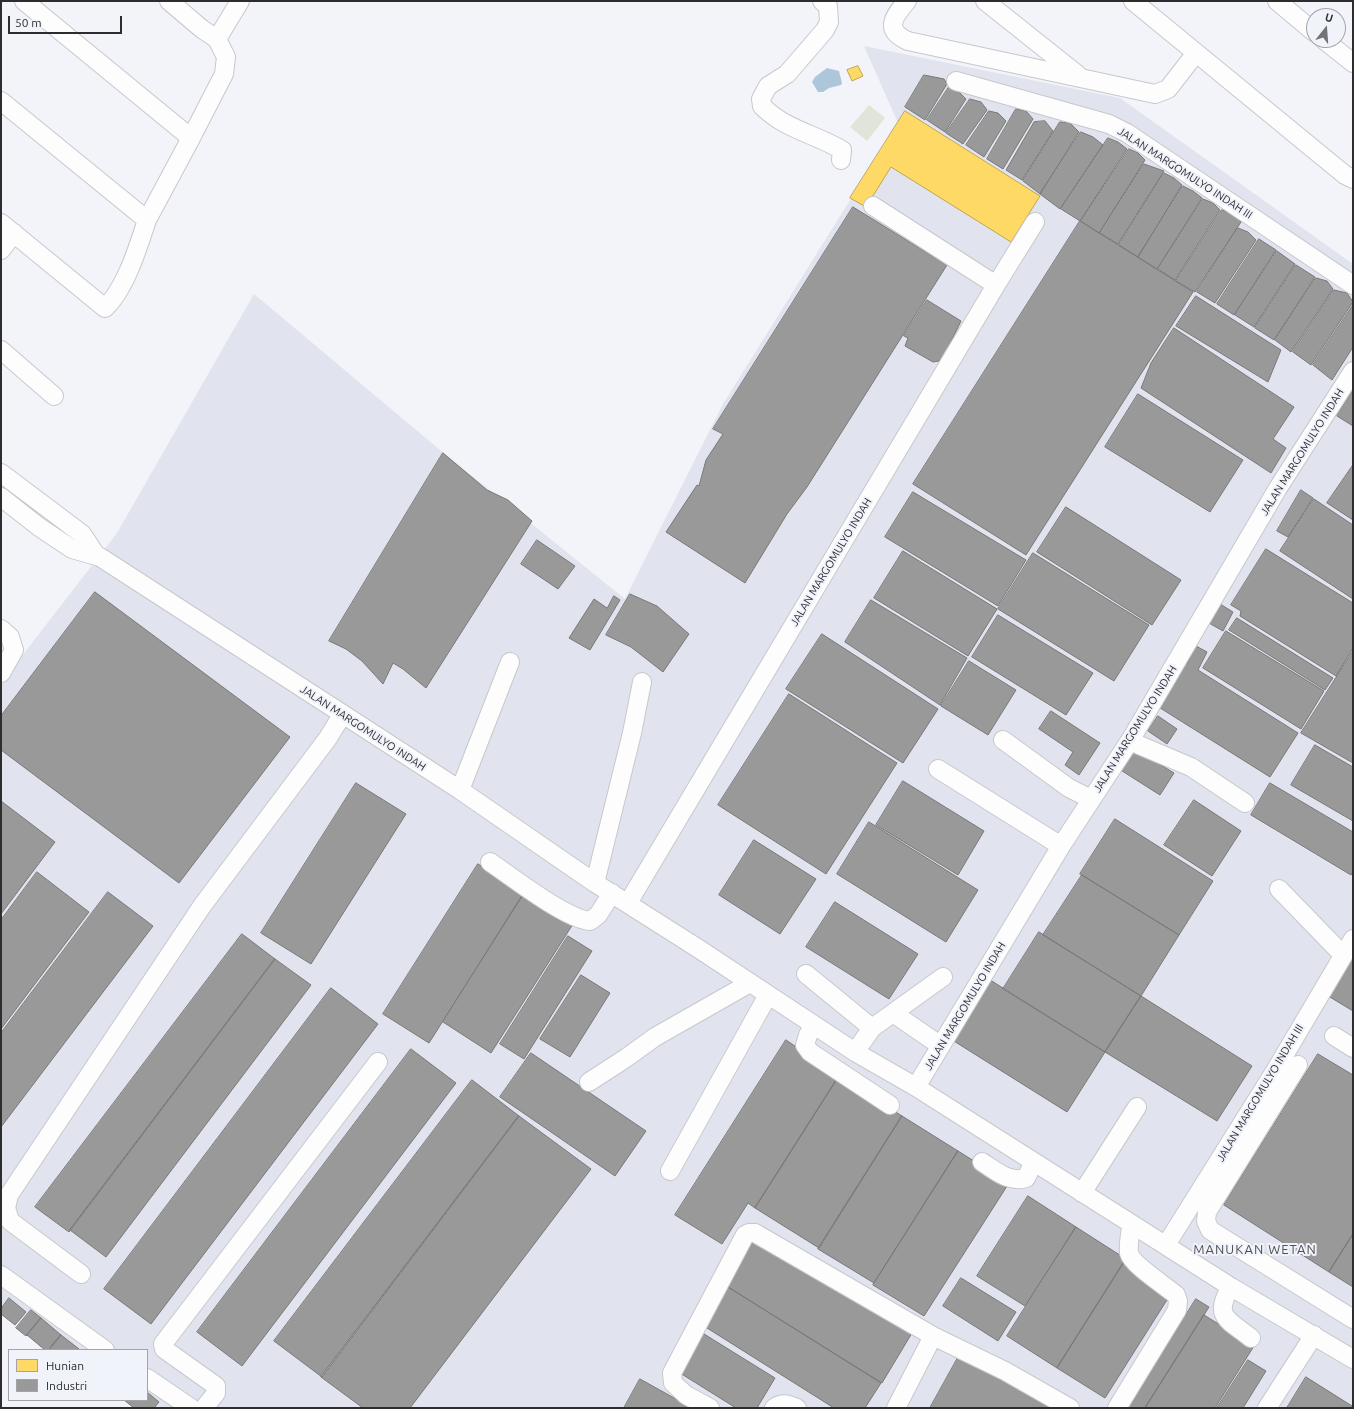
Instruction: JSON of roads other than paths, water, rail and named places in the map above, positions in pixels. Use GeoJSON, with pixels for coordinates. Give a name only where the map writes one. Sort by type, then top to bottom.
{"type":"FeatureCollection","features":[{"type":"Feature","properties":{"kind":"street"},"geometry":{"type":"LineString","coordinates":[[24,1],[191,138]]}},
{"type":"Feature","properties":{"kind":"street"},"geometry":{"type":"LineString","coordinates":[[1,250],[7,228],[105,308],[114,299],[134,256],[147,220],[224,74],[226,57],[216,39],[168,1]]}},
{"type":"Feature","properties":{"kind":"street"},"geometry":{"type":"LineString","coordinates":[[216,39],[240,1]]}},
{"type":"Feature","properties":{"kind":"street"},"geometry":{"type":"LineString","coordinates":[[822,1],[828,6],[829,22],[825,30],[787,74],[768,86],[761,99],[762,106],[772,116],[781,122],[825,140],[842,150],[841,160]]}},
{"type":"Feature","properties":{"kind":"street"},"geometry":{"type":"LineString","coordinates":[[907,1],[895,15],[893,22],[894,29],[900,37],[908,41],[1155,94],[1168,89],[1196,52]]}},
{"type":"Feature","properties":{"kind":"street"},"geometry":{"type":"LineString","coordinates":[[985,1],[1081,78]]}},
{"type":"Feature","properties":{"kind":"street"},"geometry":{"type":"LineString","coordinates":[[1133,1],[1345,175],[1353,179]]}},
{"type":"Feature","properties":{"kind":"street"},"geometry":{"type":"LineString","coordinates":[[1277,1],[1306,25]]}},
{"type":"Feature","properties":{"kind":"street"},"geometry":{"type":"LineString","coordinates":[[1334,48],[1353,64]]}},
{"type":"Feature","properties":{"kind":"street","name":"JALAN MARGOMULYO INDAH III"},"geometry":{"type":"LineString","coordinates":[[956,81],[1108,124],[1127,133],[1353,285]]}},
{"type":"Feature","properties":{"kind":"street"},"geometry":{"type":"LineString","coordinates":[[1,101],[147,220]]}},
{"type":"Feature","properties":{"kind":"street"},"geometry":{"type":"LineString","coordinates":[[873,206],[996,285]]}},
{"type":"Feature","properties":{"kind":"street","name":"JALAN MARGOMULYO INDAH"},"geometry":{"type":"LineString","coordinates":[[628,903],[1035,222]]}},
{"type":"Feature","properties":{"kind":"street"},"geometry":{"type":"LineString","coordinates":[[1,350],[54,396]]}},
{"type":"Feature","properties":{"kind":"street","name":"JALAN MARGOMULYO INDAH"},"geometry":{"type":"LineString","coordinates":[[916,1087],[1061,846],[1131,739],[1278,488],[1353,371]]}},
{"type":"Feature","properties":{"kind":"street"},"geometry":{"type":"LineString","coordinates":[[1,473],[82,534],[96,555]]}},
{"type":"Feature","properties":{"kind":"street"},"geometry":{"type":"LineString","coordinates":[[1,497],[38,527],[72,549],[96,555]]}},
{"type":"Feature","properties":{"kind":"street","name":"JALAN MARGOMULYO INDAH"},"geometry":{"type":"LineString","coordinates":[[96,555],[460,790],[595,883],[628,903],[814,1026],[855,1052],[916,1087],[1231,1287],[1353,1359]]}},
{"type":"Feature","properties":{"kind":"street"},"geometry":{"type":"LineString","coordinates":[[1,629],[10,637],[14,650],[1,673]]}},
{"type":"Feature","properties":{"kind":"street"},"geometry":{"type":"LineString","coordinates":[[460,790],[510,662]]}},
{"type":"Feature","properties":{"kind":"street"},"geometry":{"type":"LineString","coordinates":[[595,883],[632,733],[642,682]]}},
{"type":"Feature","properties":{"kind":"street"},"geometry":{"type":"LineString","coordinates":[[81,1274],[10,1221],[6,1208],[9,1195],[202,906],[328,738],[342,715]]}},
{"type":"Feature","properties":{"kind":"street"},"geometry":{"type":"LineString","coordinates":[[1131,739],[1139,745],[1191,768],[1245,803]]}},
{"type":"Feature","properties":{"kind":"street"},"geometry":{"type":"LineString","coordinates":[[1003,740],[1069,788],[1091,800]]}},
{"type":"Feature","properties":{"kind":"street"},"geometry":{"type":"LineString","coordinates":[[938,769],[1061,846]]}},
{"type":"Feature","properties":{"kind":"street"},"geometry":{"type":"LineString","coordinates":[[490,862],[567,914],[582,921],[590,921],[598,915],[612,893]]}},
{"type":"Feature","properties":{"kind":"street"},"geometry":{"type":"LineString","coordinates":[[1279,889],[1343,955]]}},
{"type":"Feature","properties":{"kind":"street","name":"JALAN MARGOMULYO INDAH III"},"geometry":{"type":"LineString","coordinates":[[1166,1245],[1274,1071],[1353,939]]}},
{"type":"Feature","properties":{"kind":"street"},"geometry":{"type":"LineString","coordinates":[[806,974],[872,1028]]}},
{"type":"Feature","properties":{"kind":"street"},"geometry":{"type":"LineString","coordinates":[[855,1052],[872,1028],[943,977]]}},
{"type":"Feature","properties":{"kind":"street"},"geometry":{"type":"LineString","coordinates":[[589,1082],[655,1037],[750,983]]}},
{"type":"Feature","properties":{"kind":"street"},"geometry":{"type":"LineString","coordinates":[[670,1171],[768,995]]}},
{"type":"Feature","properties":{"kind":"street"},"geometry":{"type":"LineString","coordinates":[[893,1013],[941,1046]]}},
{"type":"Feature","properties":{"kind":"street"},"geometry":{"type":"LineString","coordinates":[[814,1026],[808,1035],[805,1046],[810,1052],[890,1105]]}},
{"type":"Feature","properties":{"kind":"street"},"geometry":{"type":"LineString","coordinates":[[1334,1036],[1353,1048]]}},
{"type":"Feature","properties":{"kind":"street"},"geometry":{"type":"LineString","coordinates":[[204,1408],[216,1393],[216,1386],[164,1350],[163,1344],[378,1062]]}},
{"type":"Feature","properties":{"kind":"street"},"geometry":{"type":"LineString","coordinates":[[1298,1065],[1207,1212],[1206,1221],[1210,1230],[1353,1319]]}},
{"type":"Feature","properties":{"kind":"street"},"geometry":{"type":"LineString","coordinates":[[1082,1193],[1137,1107]]}},
{"type":"Feature","properties":{"kind":"street"},"geometry":{"type":"LineString","coordinates":[[982,1162],[1010,1179],[1018,1180],[1026,1178],[1034,1162]]}},
{"type":"Feature","properties":{"kind":"street"},"geometry":{"type":"LineString","coordinates":[[1117,1408],[1177,1310],[1178,1301],[1176,1295],[1136,1263],[1130,1254],[1129,1242],[1132,1224]]}},
{"type":"Feature","properties":{"kind":"street"},"geometry":{"type":"LineString","coordinates":[[710,1408],[686,1395],[673,1383],[672,1373],[745,1235],[749,1232],[755,1233],[933,1336],[1005,1372],[1070,1408]]}},
{"type":"Feature","properties":{"kind":"street"},"geometry":{"type":"LineString","coordinates":[[1,1274],[104,1349]]}},
{"type":"Feature","properties":{"kind":"street"},"geometry":{"type":"LineString","coordinates":[[1231,1287],[1223,1300],[1222,1310],[1226,1317],[1251,1338]]}},
{"type":"Feature","properties":{"kind":"street"},"geometry":{"type":"LineString","coordinates":[[1267,1408],[1314,1335]]}},
{"type":"Feature","properties":{"kind":"street"},"geometry":{"type":"LineString","coordinates":[[896,1408],[933,1336]]}},
{"type":"Feature","properties":{"kind":"street"},"geometry":{"type":"LineString","coordinates":[[148,1379],[191,1408]]}},
{"type":"Feature","properties":{"kind":"street"},"geometry":{"type":"LineString","coordinates":[[774,1408],[779,1404],[786,1403],[797,1408]]}},
{"type":"Feature","properties":{"kind":"water"},"geometry":{"type":"Polygon","coordinates":[[[827,68],[839,71],[842,83],[841,85],[829,88],[823,92],[818,92],[812,82],[815,77],[827,68]]]}},
{"type":"Feature","properties":{"kind":"district","name":"MANUKAN WETAN"},"geometry":{"type":"Point","coordinates":[1255,1250]}}]}
